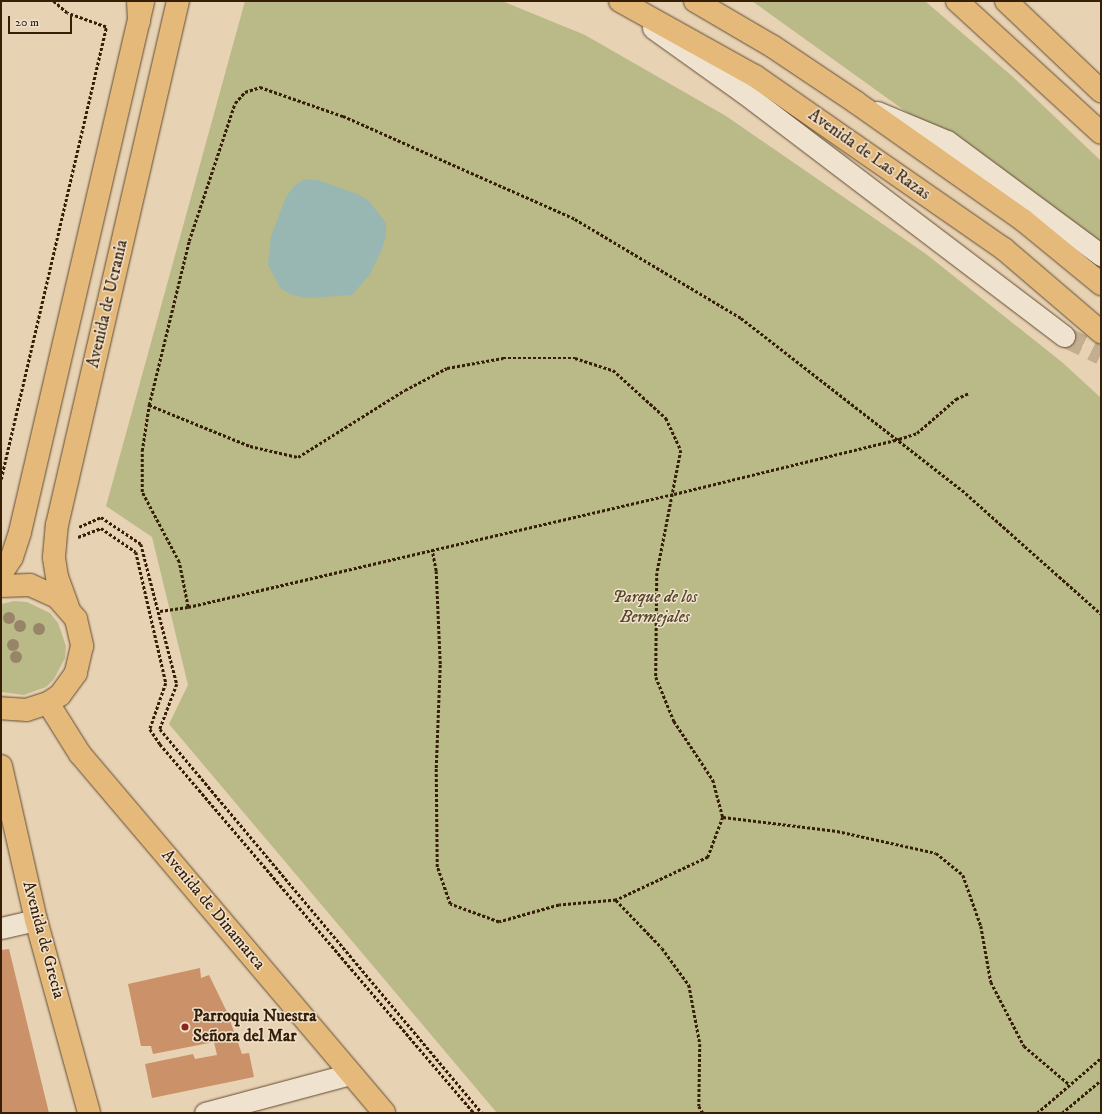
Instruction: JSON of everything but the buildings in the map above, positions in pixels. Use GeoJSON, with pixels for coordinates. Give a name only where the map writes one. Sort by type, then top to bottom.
{"type":"FeatureCollection","features":[{"type":"Feature","properties":{"kind":"main road","name":"Avenida de Ucrania"},"geometry":{"type":"LineString","coordinates":[[48,703],[69,685],[81,660],[80,632],[68,607],[57,577],[56,535],[178,1]]}},
{"type":"Feature","properties":{"kind":"main road","name":"Avenida de Las Razas"},"geometry":{"type":"LineString","coordinates":[[620,1],[755,76],[1004,249],[1101,332]]}},
{"type":"Feature","properties":{"kind":"main road","name":"Avenida de Las Razas"},"geometry":{"type":"LineString","coordinates":[[695,1],[772,46],[858,103],[1023,220],[1101,284]]}},
{"type":"Feature","properties":{"kind":"main road"},"geometry":{"type":"LineString","coordinates":[[958,1],[1094,127]]}},
{"type":"Feature","properties":{"kind":"main road"},"geometry":{"type":"LineString","coordinates":[[1006,1],[1101,91]]}},
{"type":"Feature","properties":{"kind":"main road","name":"Avenida de Ucrania"},"geometry":{"type":"LineString","coordinates":[[1,574],[12,557],[18,539],[140,8]]}},
{"type":"Feature","properties":{"kind":"main road"},"geometry":{"type":"LineString","coordinates":[[1,586],[15,584],[37,587],[57,597],[68,607]]}},
{"type":"Feature","properties":{"kind":"main road"},"geometry":{"type":"LineString","coordinates":[[2,713],[27,710],[48,703]]}},
{"type":"Feature","properties":{"kind":"main road","name":"Avenida de Dinamarca"},"geometry":{"type":"LineString","coordinates":[[48,703],[85,760],[384,1113]]}},
{"type":"Feature","properties":{"kind":"main road","name":"Avenida de Grecia"},"geometry":{"type":"LineString","coordinates":[[1,766],[36,920],[90,1113]]}},
{"type":"Feature","properties":{"kind":"street"},"geometry":{"type":"LineString","coordinates":[[615,1],[744,93],[1064,336]]}},
{"type":"Feature","properties":{"kind":"street"},"geometry":{"type":"LineString","coordinates":[[858,103],[947,141],[1101,255]]}},
{"type":"Feature","properties":{"kind":"street"},"geometry":{"type":"LineString","coordinates":[[1,928],[36,920]]}},
{"type":"Feature","properties":{"kind":"street"},"geometry":{"type":"LineString","coordinates":[[205,1113],[351,1074]]}},
{"type":"Feature","properties":{"kind":"path"},"geometry":{"type":"LineString","coordinates":[[1,478],[106,27],[67,13],[53,1]]}},
{"type":"Feature","properties":{"kind":"path"},"geometry":{"type":"LineString","coordinates":[[188,607],[179,562],[142,492],[142,451],[149,405],[189,241],[236,102],[245,92],[260,87],[343,116],[575,219],[741,318],[899,439],[962,490],[1101,614]]}},
{"type":"Feature","properties":{"kind":"path"},"geometry":{"type":"LineString","coordinates":[[149,405],[250,446],[298,457],[405,390],[447,368],[503,358],[575,358],[613,370],[666,418],[681,450],[674,494],[657,573],[656,677],[674,721],[713,780],[723,817],[708,857],[616,900],[559,906],[499,922],[450,904],[437,867],[436,768],[440,664],[436,571],[432,550]]}},
{"type":"Feature","properties":{"kind":"path"},"geometry":{"type":"LineString","coordinates":[[160,611],[188,607],[674,494],[899,439],[917,433],[956,399],[969,393]]}},
{"type":"Feature","properties":{"kind":"path"},"geometry":{"type":"LineString","coordinates":[[56,535],[67,532],[101,517],[141,544],[160,611],[177,684],[160,729],[482,1113]]}},
{"type":"Feature","properties":{"kind":"path"},"geometry":{"type":"LineString","coordinates":[[56,535],[67,542],[101,528],[136,552],[166,683],[150,729],[160,744],[474,1113]]}},
{"type":"Feature","properties":{"kind":"path"},"geometry":{"type":"LineString","coordinates":[[723,817],[837,830],[936,853],[963,875],[982,926],[991,982],[1024,1046],[1069,1084]]}},
{"type":"Feature","properties":{"kind":"path"},"geometry":{"type":"LineString","coordinates":[[616,900],[662,948],[689,985],[700,1044],[699,1106],[703,1113]]}},
{"type":"Feature","properties":{"kind":"path"},"geometry":{"type":"LineString","coordinates":[[1037,1113],[1101,1058]]}},
{"type":"Feature","properties":{"kind":"path"},"geometry":{"type":"LineString","coordinates":[[1062,1113],[1101,1080]]}},
{"type":"Feature","properties":{"kind":"green space","name":"Parque de los Bermejales"},"geometry":{"type":"Polygon","coordinates":[[[245,1],[502,1],[585,35],[726,116],[926,254],[1063,363],[1101,398],[1101,1113],[497,1113],[169,724],[188,685],[152,537],[106,506],[245,1]]]}},
{"type":"Feature","properties":{"kind":"green space"},"geometry":{"type":"Polygon","coordinates":[[[752,1],[925,1],[1012,76],[1101,161],[1101,258],[947,141],[752,1]]]}},
{"type":"Feature","properties":{"kind":"green space"},"geometry":{"type":"Polygon","coordinates":[[[14,601],[27,602],[50,613],[58,623],[66,646],[65,658],[54,679],[46,687],[24,695],[1,692],[1,604],[14,601]]]}},
{"type":"Feature","properties":{"kind":"water"},"geometry":{"type":"Polygon","coordinates":[[[305,179],[318,180],[357,194],[369,201],[386,223],[386,236],[382,249],[370,274],[352,295],[308,298],[293,295],[281,289],[268,265],[271,236],[286,197],[294,186],[305,179]]]}},
{"type":"Feature","properties":{"kind":"tunnel"},"geometry":{"type":"LineString","coordinates":[[1064,336],[1101,354]]}},
{"type":"Feature","properties":{"kind":"place","name":"Parroquia Nuestra Señora del Mar"},"geometry":{"type":"Point","coordinates":[185,1027]}}]}
